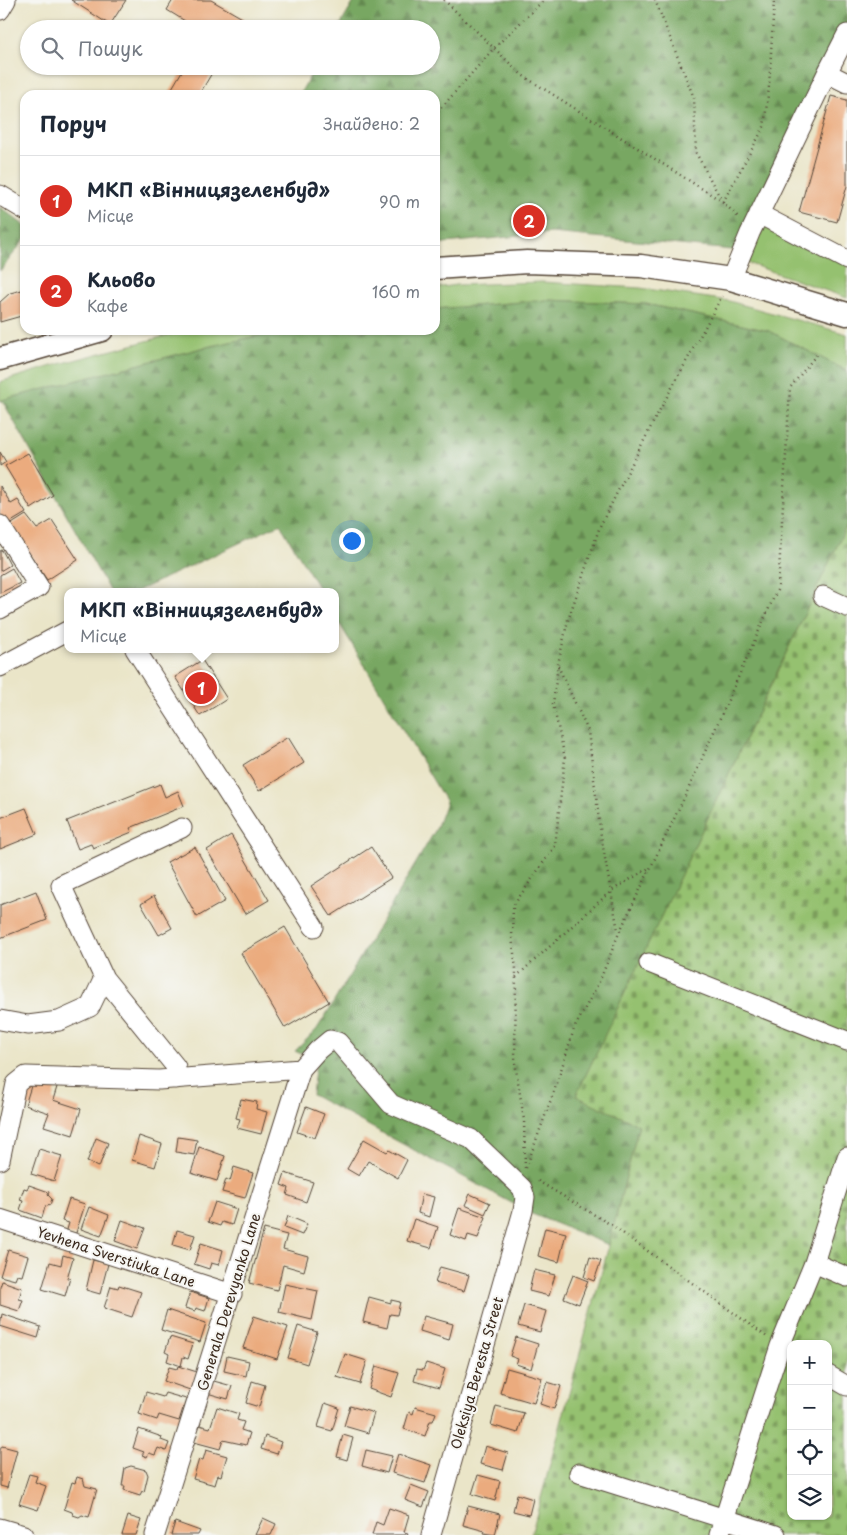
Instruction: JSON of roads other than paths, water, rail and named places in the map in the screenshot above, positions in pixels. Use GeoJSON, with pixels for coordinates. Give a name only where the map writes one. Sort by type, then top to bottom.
{"type":"FeatureCollection","features":[{"type":"Feature","properties":{"kind":"main road"},"geometry":{"type":"LineString","coordinates":[[440,268],[527,262],[642,266],[731,279],[847,314]]}},
{"type":"Feature","properties":{"kind":"main road"},"geometry":{"type":"LineString","coordinates":[[0,359],[82,335]]}},
{"type":"Feature","properties":{"kind":"street"},"geometry":{"type":"LineString","coordinates":[[0,10],[6,0]]}},
{"type":"Feature","properties":{"kind":"street"},"geometry":{"type":"LineString","coordinates":[[731,279],[759,214],[847,34]]}},
{"type":"Feature","properties":{"kind":"street"},"geometry":{"type":"LineString","coordinates":[[827,73],[847,83]]}},
{"type":"Feature","properties":{"kind":"street"},"geometry":{"type":"LineString","coordinates":[[0,195],[20,207]]}},
{"type":"Feature","properties":{"kind":"street"},"geometry":{"type":"LineString","coordinates":[[759,214],[846,256]]}},
{"type":"Feature","properties":{"kind":"street"},"geometry":{"type":"LineString","coordinates":[[0,526],[39,587],[0,609]]}},
{"type":"Feature","properties":{"kind":"street"},"geometry":{"type":"LineString","coordinates":[[823,596],[847,607]]}},
{"type":"Feature","properties":{"kind":"street"},"geometry":{"type":"LineString","coordinates":[[0,667],[64,633]]}},
{"type":"Feature","properties":{"kind":"street"},"geometry":{"type":"LineString","coordinates":[[138,653],[314,926]]}},
{"type":"Feature","properties":{"kind":"street"},"geometry":{"type":"LineString","coordinates":[[176,1079],[176,1067],[104,978],[61,885],[182,828]]}},
{"type":"Feature","properties":{"kind":"street"},"geometry":{"type":"LineString","coordinates":[[649,963],[847,1040]]}},
{"type":"Feature","properties":{"kind":"street"},"geometry":{"type":"LineString","coordinates":[[0,1020],[28,1025],[60,1021],[90,1007],[104,978]]}},
{"type":"Feature","properties":{"kind":"street","name":"Oleksiya Beresta Street"},"geometry":{"type":"LineString","coordinates":[[301,1069],[330,1040],[338,1042],[391,1104],[471,1139],[522,1188],[525,1197],[523,1211],[430,1535]]}},
{"type":"Feature","properties":{"kind":"street"},"geometry":{"type":"LineString","coordinates":[[0,1160],[16,1084],[26,1076],[159,1080],[301,1069]]}},
{"type":"Feature","properties":{"kind":"street","name":"Generala Derevyanko Lane"},"geometry":{"type":"LineString","coordinates":[[155,1535],[301,1069]]}},
{"type":"Feature","properties":{"kind":"street"},"geometry":{"type":"LineString","coordinates":[[722,1527],[786,1349],[847,1157]]}},
{"type":"Feature","properties":{"kind":"street","name":"Yevhena Sverstiuka Lane"},"geometry":{"type":"LineString","coordinates":[[0,1219],[232,1294]]}},
{"type":"Feature","properties":{"kind":"street"},"geometry":{"type":"LineString","coordinates":[[814,1263],[847,1277]]}},
{"type":"Feature","properties":{"kind":"street"},"geometry":{"type":"LineString","coordinates":[[832,1377],[847,1386]]}},
{"type":"Feature","properties":{"kind":"street"},"geometry":{"type":"LineString","coordinates":[[579,1473],[722,1527],[776,1535]]}},
{"type":"Feature","properties":{"kind":"street"},"geometry":{"type":"LineString","coordinates":[[0,1528],[24,1535]]}},
{"type":"Feature","properties":{"kind":"place","name":"Кльово"},"geometry":{"type":"Point","coordinates":[529,221]}},
{"type":"Feature","properties":{"kind":"place","name":"МКП «Вінницязеленбуд»"},"geometry":{"type":"Point","coordinates":[201,688]}}]}
